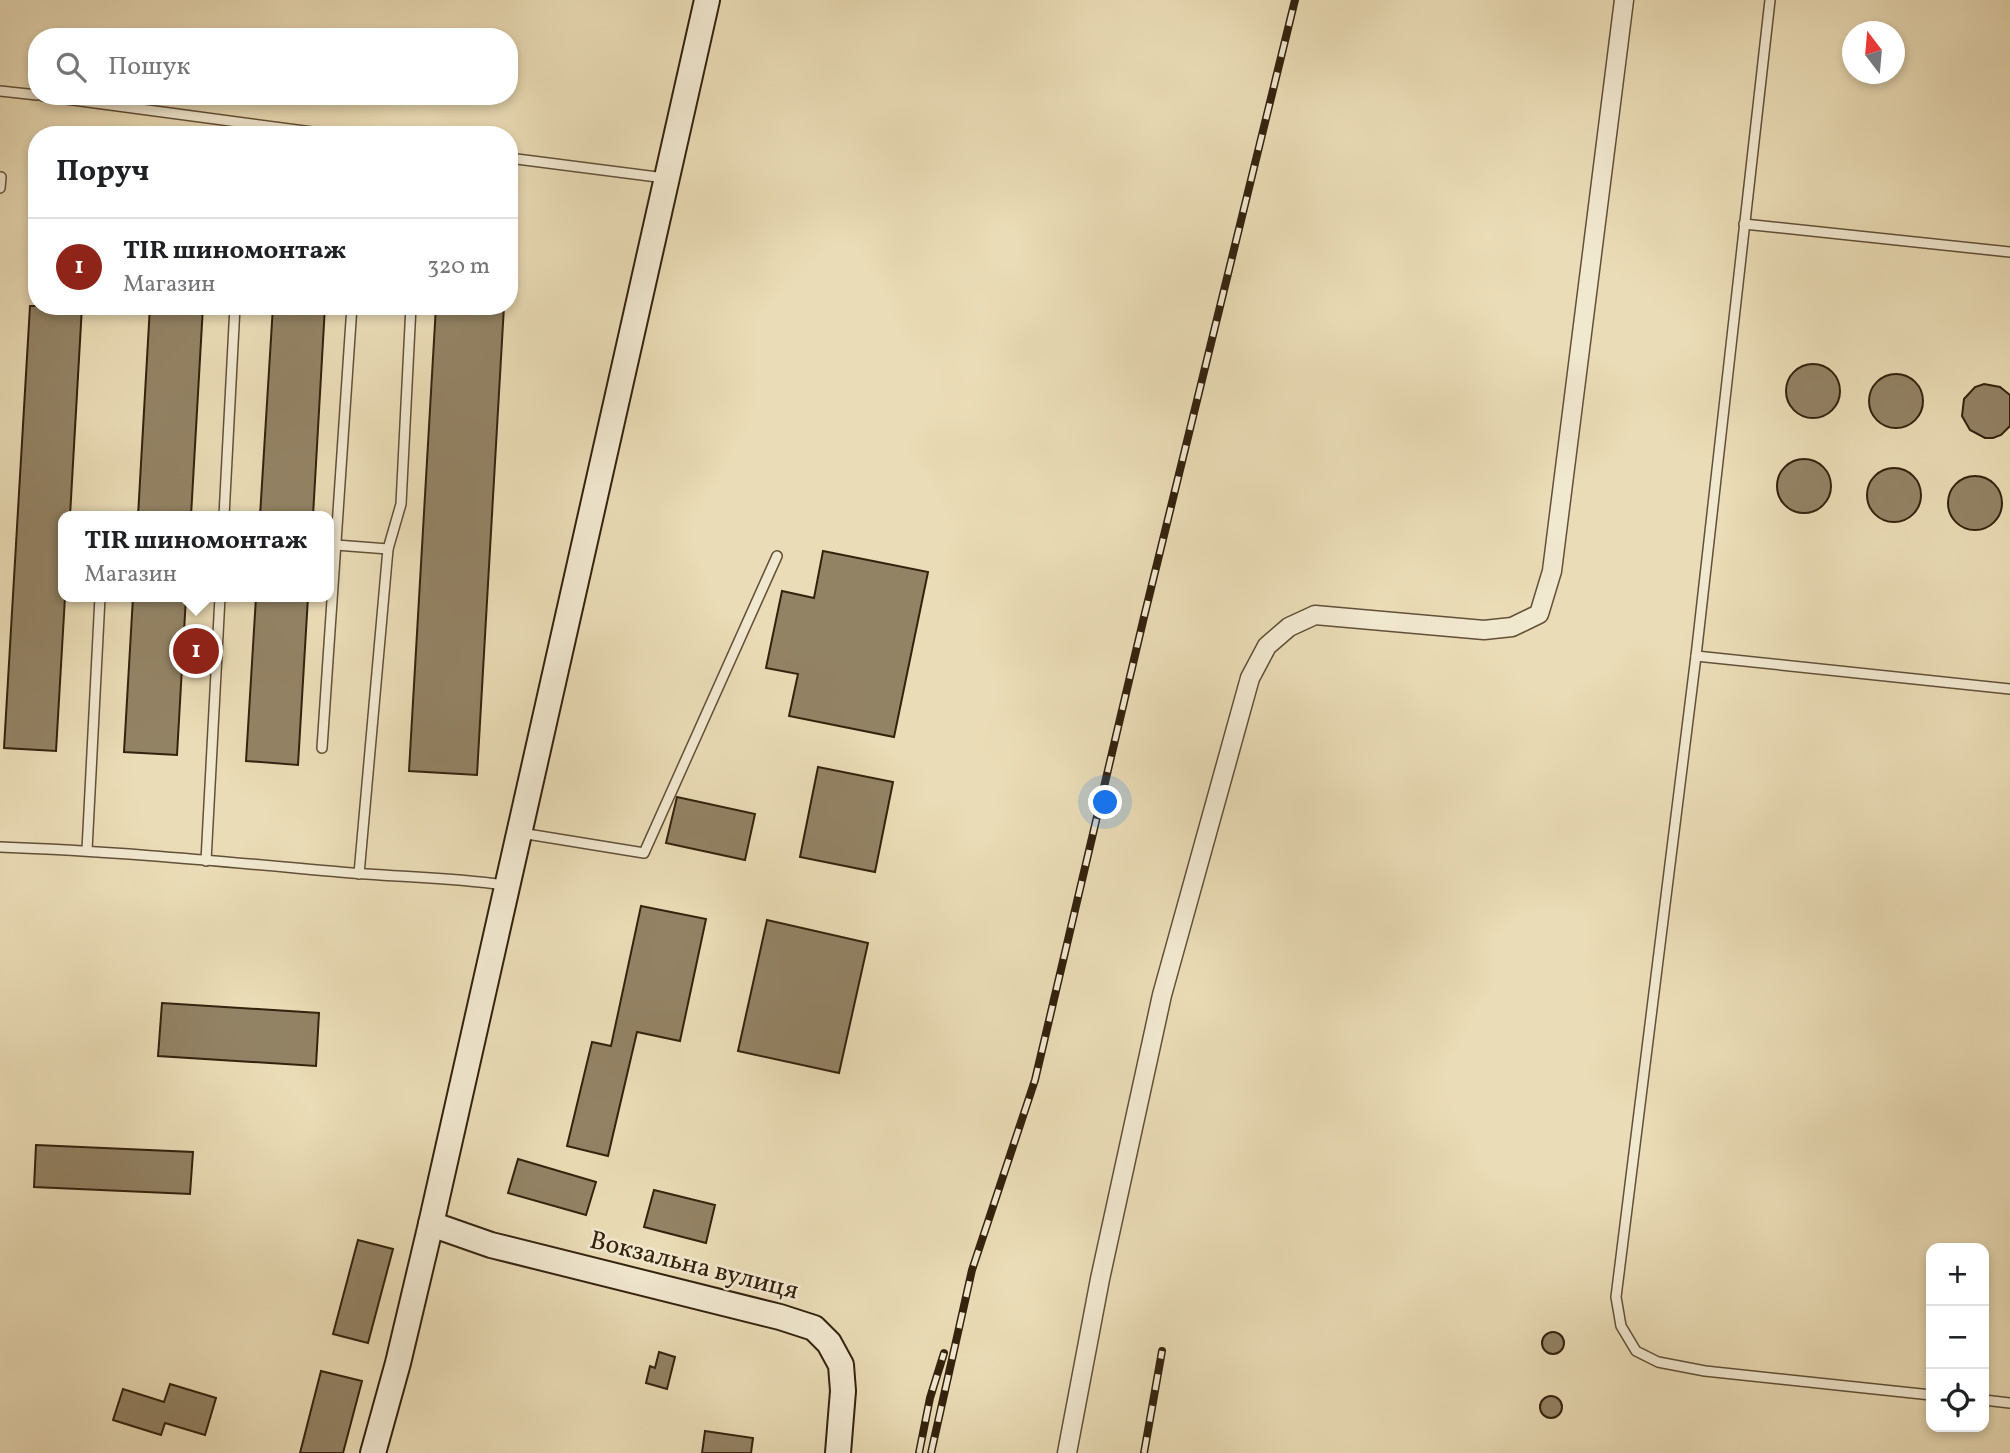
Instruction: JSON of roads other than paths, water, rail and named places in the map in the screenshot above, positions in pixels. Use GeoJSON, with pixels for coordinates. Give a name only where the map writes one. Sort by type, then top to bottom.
{"type":"FeatureCollection","features":[{"type":"Feature","properties":{"kind":"main road"},"geometry":{"type":"LineString","coordinates":[[373,1453],[398,1363],[431,1224],[707,0]]}},
{"type":"Feature","properties":{"kind":"main road","name":"Вокзальна вулиця"},"geometry":{"type":"LineString","coordinates":[[431,1224],[491,1245],[780,1317],[814,1328],[830,1343],[841,1365],[843,1391],[838,1453]]}},
{"type":"Feature","properties":{"kind":"street"},"geometry":{"type":"LineString","coordinates":[[1067,1453],[1100,1279],[1162,995],[1250,678],[1267,646],[1289,627],[1315,615],[1484,630],[1512,627],[1539,614],[1552,570],[1624,0]]}},
{"type":"Feature","properties":{"kind":"lane"},"geometry":{"type":"LineString","coordinates":[[1770,0],[1696,656],[1616,1297],[1621,1326],[1636,1351],[1658,1362],[1705,1371],[1926,1394]]}},
{"type":"Feature","properties":{"kind":"lane"},"geometry":{"type":"LineString","coordinates":[[0,91],[28,94]]}},
{"type":"Feature","properties":{"kind":"lane"},"geometry":{"type":"LineString","coordinates":[[110,105],[268,126]]}},
{"type":"Feature","properties":{"kind":"lane"},"geometry":{"type":"LineString","coordinates":[[518,159],[667,178]]}},
{"type":"Feature","properties":{"kind":"lane"},"geometry":{"type":"LineString","coordinates":[[0,188],[1,177]]}},
{"type":"Feature","properties":{"kind":"lane"},"geometry":{"type":"LineString","coordinates":[[1744,224],[2010,252]]}},
{"type":"Feature","properties":{"kind":"lane"},"geometry":{"type":"LineString","coordinates":[[224,511],[234,315]]}},
{"type":"Feature","properties":{"kind":"lane"},"geometry":{"type":"LineString","coordinates":[[334,574],[351,315]]}},
{"type":"Feature","properties":{"kind":"lane"},"geometry":{"type":"LineString","coordinates":[[359,874],[388,549],[401,504],[411,315]]}},
{"type":"Feature","properties":{"kind":"lane"},"geometry":{"type":"LineString","coordinates":[[336,545],[388,549]]}},
{"type":"Feature","properties":{"kind":"lane"},"geometry":{"type":"LineString","coordinates":[[519,832],[644,853],[777,556]]}},
{"type":"Feature","properties":{"kind":"lane"},"geometry":{"type":"LineString","coordinates":[[87,850],[100,602]]}},
{"type":"Feature","properties":{"kind":"lane"},"geometry":{"type":"LineString","coordinates":[[206,860],[220,602]]}},
{"type":"Feature","properties":{"kind":"lane"},"geometry":{"type":"LineString","coordinates":[[322,748],[332,602]]}},
{"type":"Feature","properties":{"kind":"lane"},"geometry":{"type":"LineString","coordinates":[[1696,656],[2010,689]]}},
{"type":"Feature","properties":{"kind":"lane"},"geometry":{"type":"LineString","coordinates":[[0,847],[87,850],[359,874],[461,878],[508,885]]}},
{"type":"Feature","properties":{"kind":"lane"},"geometry":{"type":"LineString","coordinates":[[1989,1401],[2010,1403]]}},
{"type":"Feature","properties":{"kind":"railway"},"geometry":{"type":"LineString","coordinates":[[931,1453],[972,1270],[1035,1080],[1144,617],[1295,0]]}},
{"type":"Feature","properties":{"kind":"railway"},"geometry":{"type":"LineString","coordinates":[[1144,1453],[1162,1351]]}},
{"type":"Feature","properties":{"kind":"railway"},"geometry":{"type":"LineString","coordinates":[[919,1453],[930,1398],[944,1353]]}},
{"type":"Feature","properties":{"kind":"place","name":"TIR шиномонтаж"},"geometry":{"type":"Point","coordinates":[196,651]}}]}
